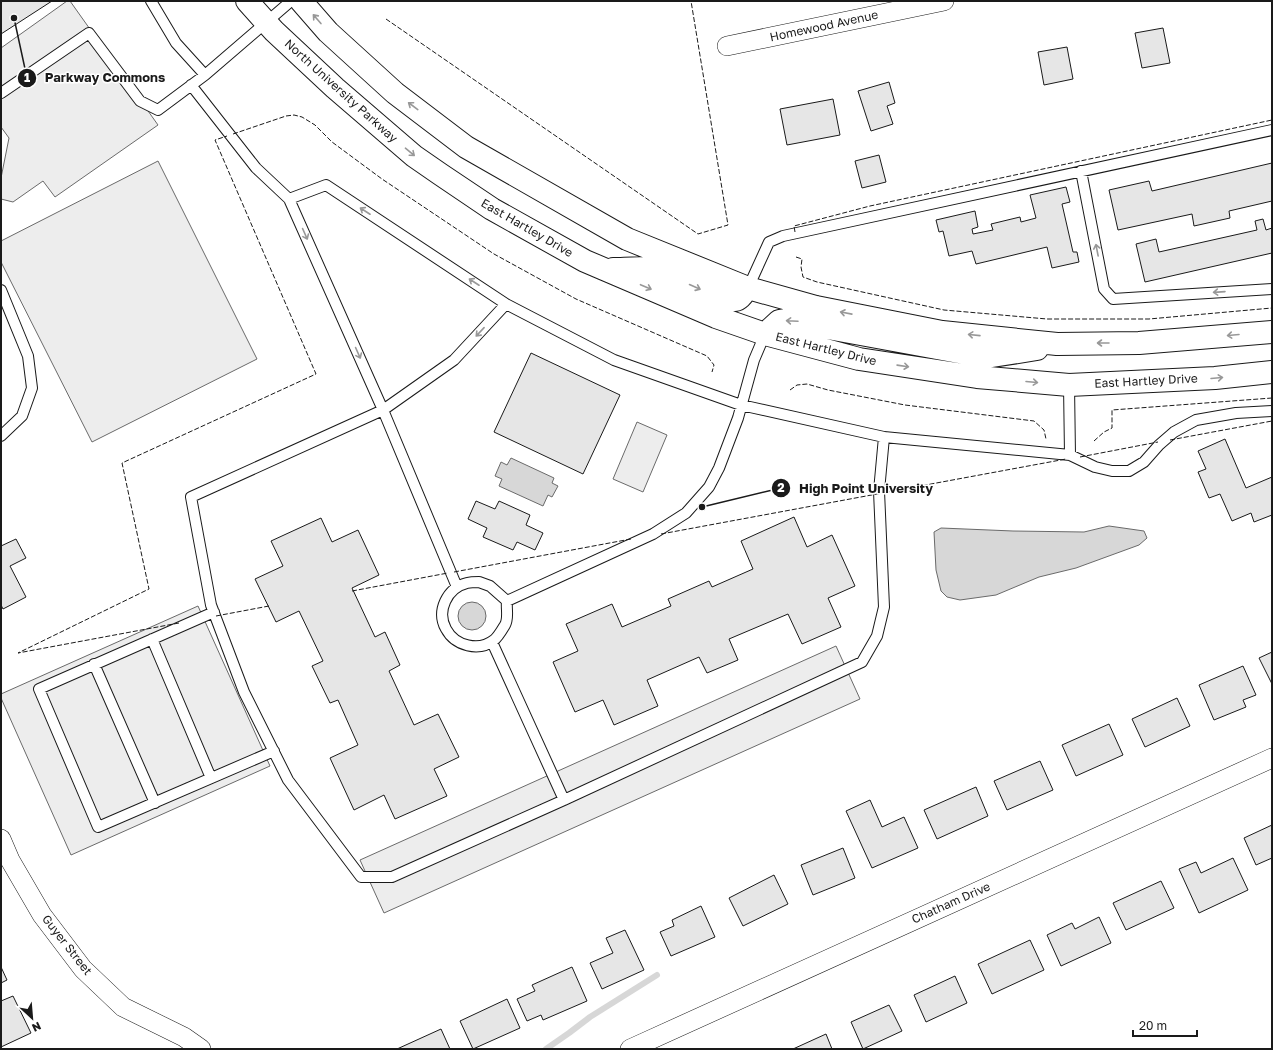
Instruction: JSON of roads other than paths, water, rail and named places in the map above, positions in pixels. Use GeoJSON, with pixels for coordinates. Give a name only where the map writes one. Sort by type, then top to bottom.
{"type":"FeatureCollection","features":[{"type":"Feature","properties":{"kind":"main road","name":"North University Parkway"},"geometry":{"type":"LineString","coordinates":[[246,1],[335,88],[414,156],[440,174]]}},
{"type":"Feature","properties":{"kind":"main road"},"geometry":{"type":"LineString","coordinates":[[301,1],[328,32],[395,93],[466,147],[628,239],[748,288],[816,307],[942,332],[1057,344],[1138,343],[1272,332]]}},
{"type":"Feature","properties":{"kind":"main road","name":"East Hartley Drive"},"geometry":{"type":"LineString","coordinates":[[440,174],[492,209],[585,261],[716,317],[765,334],[859,359],[977,377],[1069,385],[1215,378],[1272,372]]}},
{"type":"Feature","properties":{"kind":"main road"},"geometry":{"type":"LineString","coordinates":[[604,269],[652,269],[708,293],[729,300],[736,300],[742,297],[748,288]]}},
{"type":"Feature","properties":{"kind":"main road"},"geometry":{"type":"LineString","coordinates":[[765,334],[780,321],[791,319],[817,326],[986,357],[1078,343]]}},
{"type":"Feature","properties":{"kind":"street","name":"Homewood Avenue"},"geometry":{"type":"LineString","coordinates":[[727,46],[944,1]]}},
{"type":"Feature","properties":{"kind":"street","name":"Chatham Drive"},"geometry":{"type":"LineString","coordinates":[[631,1049],[1272,758]]}},
{"type":"Feature","properties":{"kind":"street","name":"Guyer Street"},"geometry":{"type":"LineString","coordinates":[[1,839],[10,860],[42,915],[83,969],[123,1007],[184,1037],[199,1048]]}},
{"type":"Feature","properties":{"kind":"lane"},"geometry":{"type":"LineString","coordinates":[[151,1],[176,43],[204,75]]}},
{"type":"Feature","properties":{"kind":"lane"},"geometry":{"type":"LineString","coordinates":[[1,93],[89,33],[140,101],[158,110],[204,75],[267,23],[291,1]]}},
{"type":"Feature","properties":{"kind":"lane"},"geometry":{"type":"LineString","coordinates":[[191,85],[256,168],[289,199],[383,410],[457,587]]}},
{"type":"Feature","properties":{"kind":"lane"},"geometry":{"type":"LineString","coordinates":[[748,288],[769,242],[783,236],[1272,130]]}},
{"type":"Feature","properties":{"kind":"lane"},"geometry":{"type":"LineString","coordinates":[[1081,171],[1104,289],[1113,299],[1272,289]]}},
{"type":"Feature","properties":{"kind":"lane"},"geometry":{"type":"LineString","coordinates":[[289,199],[326,185],[506,304],[614,360],[741,405],[884,437],[1070,455],[1095,467],[1112,471],[1129,471],[1144,462],[1159,445],[1174,432],[1196,420],[1236,413],[1272,410]]}},
{"type":"Feature","properties":{"kind":"lane"},"geometry":{"type":"LineString","coordinates":[[1,290],[28,356],[32,388],[22,416],[1,436]]}},
{"type":"Feature","properties":{"kind":"lane"},"geometry":{"type":"LineString","coordinates":[[506,304],[454,360],[383,410],[192,497],[211,605],[244,692],[288,780],[361,877],[392,877],[564,800],[862,662],[877,636],[884,607],[879,491],[884,437]]}},
{"type":"Feature","properties":{"kind":"lane"},"geometry":{"type":"LineString","coordinates":[[507,601],[653,534],[686,513],[709,487],[719,468],[728,446],[754,360],[765,334]]}},
{"type":"Feature","properties":{"kind":"lane"},"geometry":{"type":"LineString","coordinates":[[1069,385],[1070,455]]}},
{"type":"Feature","properties":{"kind":"lane"},"geometry":{"type":"LineString","coordinates":[[479,582],[490,586],[507,601],[506,624],[497,638],[492,642],[478,646],[463,644],[454,639],[446,631],[442,612],[445,600],[457,587],[468,583],[479,582]]}},
{"type":"Feature","properties":{"kind":"lane"},"geometry":{"type":"LineString","coordinates":[[214,612],[38,689],[98,827],[274,751]]}},
{"type":"Feature","properties":{"kind":"lane"},"geometry":{"type":"LineString","coordinates":[[152,640],[211,778]]}},
{"type":"Feature","properties":{"kind":"lane"},"geometry":{"type":"LineString","coordinates":[[492,642],[564,800]]}},
{"type":"Feature","properties":{"kind":"lane"},"geometry":{"type":"LineString","coordinates":[[94,664],[155,803]]}},
{"type":"Feature","properties":{"kind":"waterway"},"geometry":{"type":"LineString","coordinates":[[546,1049],[590,1017],[657,975]]}},
{"type":"Feature","properties":{"kind":"place","name":"Parkway Commons"},"geometry":{"type":"Point","coordinates":[14,18]}},
{"type":"Feature","properties":{"kind":"place","name":"High Point University"},"geometry":{"type":"Point","coordinates":[702,507]}}]}
